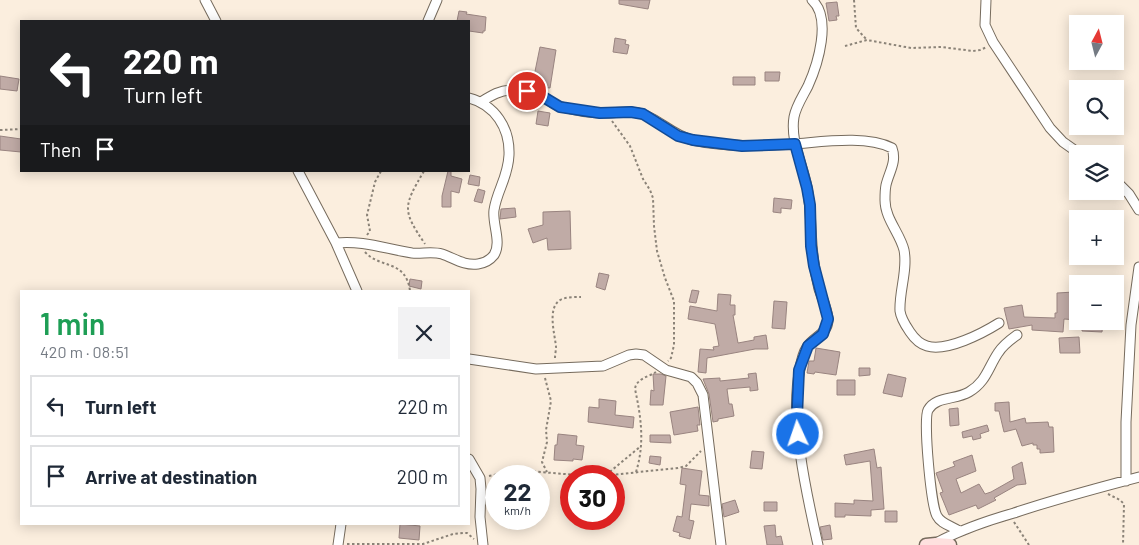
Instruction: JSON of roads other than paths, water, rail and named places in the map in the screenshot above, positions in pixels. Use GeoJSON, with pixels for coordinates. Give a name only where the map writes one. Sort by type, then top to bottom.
{"type":"FeatureCollection","features":[{"type":"Feature","properties":{"kind":"main road"},"geometry":{"type":"LineString","coordinates":[[931,544],[950,545]]}},
{"type":"Feature","properties":{"kind":"street"},"geometry":{"type":"LineString","coordinates":[[205,0],[215,20]]}},
{"type":"Feature","properties":{"kind":"street"},"geometry":{"type":"LineString","coordinates":[[428,20],[437,0]]}},
{"type":"Feature","properties":{"kind":"street"},"geometry":{"type":"LineString","coordinates":[[812,0],[818,5],[822,15],[822,30],[818,58],[794,117],[795,144],[810,205],[811,246],[814,266],[828,319],[823,334],[808,346],[803,355],[799,370],[797,398],[798,434],[807,496],[818,545]]}},
{"type":"Feature","properties":{"kind":"street"},"geometry":{"type":"LineString","coordinates":[[986,0],[985,24],[992,42],[1050,128],[1069,146]]}},
{"type":"Feature","properties":{"kind":"street"},"geometry":{"type":"LineString","coordinates":[[481,102],[496,92],[510,90],[527,91],[540,95],[560,107],[600,113],[631,112],[643,114],[678,136],[693,140],[742,146],[826,141],[852,141],[886,145],[892,148],[894,155],[886,186],[885,204],[888,217],[904,250],[900,312],[903,322],[919,342],[928,347],[948,345],[976,336],[999,323]]}},
{"type":"Feature","properties":{"kind":"street"},"geometry":{"type":"LineString","coordinates":[[336,243],[359,242],[414,253],[431,252],[465,263],[477,264],[489,261],[495,253],[497,244],[494,211],[506,178],[509,151],[502,123],[496,114],[481,102],[470,98]]}},
{"type":"Feature","properties":{"kind":"street"},"geometry":{"type":"LineString","coordinates":[[299,172],[336,243],[357,290]]}},
{"type":"Feature","properties":{"kind":"street"},"geometry":{"type":"LineString","coordinates":[[1124,189],[1139,210]]}},
{"type":"Feature","properties":{"kind":"street"},"geometry":{"type":"LineString","coordinates":[[1126,481],[1126,422],[1131,325],[1139,267]]}},
{"type":"Feature","properties":{"kind":"street"},"geometry":{"type":"LineString","coordinates":[[959,531],[938,518],[935,512],[932,500],[925,423],[927,413],[936,402],[961,395],[976,387],[987,375],[999,351],[1017,334]]}},
{"type":"Feature","properties":{"kind":"street"},"geometry":{"type":"LineString","coordinates":[[470,359],[536,370],[603,366],[622,357],[636,354],[644,355],[672,372],[691,377],[697,383],[702,395],[721,545]]}},
{"type":"Feature","properties":{"kind":"street"},"geometry":{"type":"LineString","coordinates":[[470,462],[480,478],[482,544]]}},
{"type":"Feature","properties":{"kind":"street"},"geometry":{"type":"LineString","coordinates":[[931,544],[959,531],[1009,514],[1139,477]]}},
{"type":"Feature","properties":{"kind":"street"},"geometry":{"type":"LineString","coordinates":[[338,544],[341,525]]}}]}
